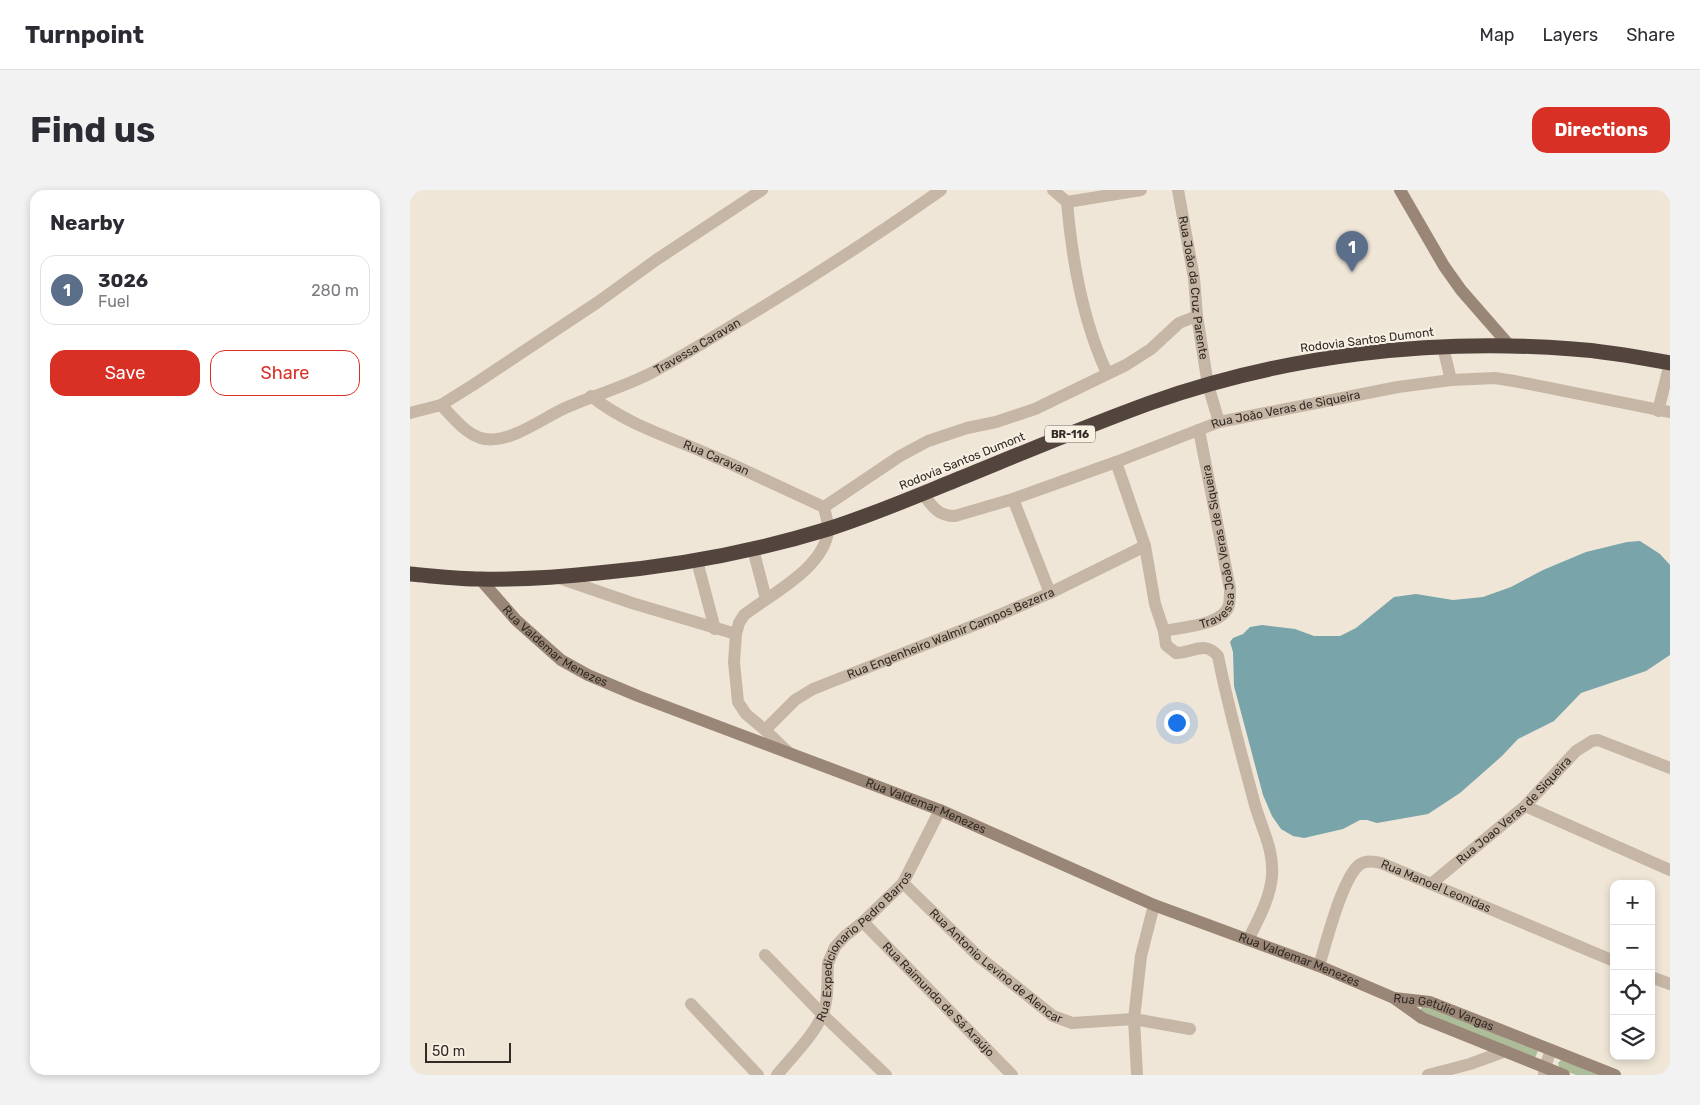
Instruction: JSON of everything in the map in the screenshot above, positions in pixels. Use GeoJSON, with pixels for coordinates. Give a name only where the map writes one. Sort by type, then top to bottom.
{"type":"FeatureCollection","features":[{"type":"Feature","properties":{"kind":"highway","name":"Rodovia Santos Dumont"},"geometry":{"type":"LineString","coordinates":[[410,574],[480,579],[559,578],[646,569],[697,561],[753,549],[828,529],[922,494],[1105,420],[1208,385],[1325,359],[1443,347],[1508,346],[1575,349],[1670,363]]}},
{"type":"Feature","properties":{"kind":"main road"},"geometry":{"type":"LineString","coordinates":[[1400,190],[1444,266],[1461,290],[1508,346]]}},
{"type":"Feature","properties":{"kind":"main road","name":"Rua Valdemar Menezes"},"geometry":{"type":"LineString","coordinates":[[480,579],[516,620],[561,660],[582,671],[638,696],[940,810],[1154,905],[1319,966],[1394,998]]}},
{"type":"Feature","properties":{"kind":"main road","name":"Rua Getúlio Vargas"},"geometry":{"type":"LineString","coordinates":[[1394,998],[1430,1002],[1615,1075]]}},
{"type":"Feature","properties":{"kind":"main road","name":"Rua Getúlio Vargas"},"geometry":{"type":"LineString","coordinates":[[1394,998],[1422,1018],[1544,1071],[1564,1075]]}},
{"type":"Feature","properties":{"kind":"street"},"geometry":{"type":"LineString","coordinates":[[410,413],[441,405],[598,302],[656,260],[762,190]]}},
{"type":"Feature","properties":{"kind":"street","name":"Travessa Caravan"},"geometry":{"type":"LineString","coordinates":[[441,405],[462,426],[478,437],[495,439],[515,434],[591,396],[624,386],[653,372],[738,322],[858,246],[941,190]]}},
{"type":"Feature","properties":{"kind":"street"},"geometry":{"type":"LineString","coordinates":[[1053,190],[1067,202],[1079,282],[1095,347],[1107,373]]}},
{"type":"Feature","properties":{"kind":"street"},"geometry":{"type":"LineString","coordinates":[[1067,202],[1141,190]]}},
{"type":"Feature","properties":{"kind":"street","name":"Rua João da Cruz Parente"},"geometry":{"type":"LineString","coordinates":[[1178,190],[1194,278],[1208,385],[1219,422]]}},
{"type":"Feature","properties":{"kind":"street"},"geometry":{"type":"LineString","coordinates":[[788,752],[746,714],[738,702],[734,662],[736,634],[739,623],[744,616],[797,577],[815,559],[826,540],[828,529],[824,507],[900,456],[928,441],[966,428],[996,422],[1035,409],[1139,357],[1179,323],[1198,316]]}},
{"type":"Feature","properties":{"kind":"street"},"geometry":{"type":"LineString","coordinates":[[1443,347],[1451,380]]}},
{"type":"Feature","properties":{"kind":"street"},"geometry":{"type":"LineString","coordinates":[[1664,412],[1670,363]]}},
{"type":"Feature","properties":{"kind":"street","name":"Rua João Veras de Siqueira"},"geometry":{"type":"LineString","coordinates":[[922,494],[936,510],[947,516],[955,516],[1013,499],[1219,422],[1398,387],[1451,380],[1495,378],[1664,412]]}},
{"type":"Feature","properties":{"kind":"street","name":"Rua Caravan"},"geometry":{"type":"LineString","coordinates":[[591,396],[612,412],[629,421],[716,457],[824,507]]}},
{"type":"Feature","properties":{"kind":"street","name":"Travessa João Veras de Siqueira"},"geometry":{"type":"LineString","coordinates":[[1164,631],[1216,619],[1225,613],[1230,604],[1230,589],[1199,430]]}},
{"type":"Feature","properties":{"kind":"street"},"geometry":{"type":"LineString","coordinates":[[1116,462],[1145,546],[1155,604],[1164,631],[1166,646],[1176,652],[1204,647],[1212,650],[1218,656],[1234,725],[1258,813],[1268,841],[1272,862],[1270,891],[1248,940]]}},
{"type":"Feature","properties":{"kind":"street"},"geometry":{"type":"LineString","coordinates":[[1013,499],[1050,592]]}},
{"type":"Feature","properties":{"kind":"street","name":"Rua Engenheiro Walmir Campos Bezerra"},"geometry":{"type":"LineString","coordinates":[[765,730],[790,704],[813,689],[1050,592],[1145,546]]}},
{"type":"Feature","properties":{"kind":"street"},"geometry":{"type":"LineString","coordinates":[[753,549],[766,599]]}},
{"type":"Feature","properties":{"kind":"street"},"geometry":{"type":"LineString","coordinates":[[697,561],[715,629]]}},
{"type":"Feature","properties":{"kind":"street"},"geometry":{"type":"LineString","coordinates":[[559,578],[632,603],[736,634]]}},
{"type":"Feature","properties":{"kind":"street","name":"Rua Joao Veras de Siqueira"},"geometry":{"type":"LineString","coordinates":[[1431,884],[1525,806],[1576,751],[1592,741],[1598,740],[1670,768]]}},
{"type":"Feature","properties":{"kind":"street"},"geometry":{"type":"LineString","coordinates":[[1525,806],[1670,870]]}},
{"type":"Feature","properties":{"kind":"street","name":"Rua Expedicionario Pedro Barros"},"geometry":{"type":"LineString","coordinates":[[778,1073],[807,1039],[822,1015],[826,1001],[829,956],[845,936],[863,922],[903,883],[940,810]]}},
{"type":"Feature","properties":{"kind":"street","name":"Rua Manoel Leonidas"},"geometry":{"type":"LineString","coordinates":[[1319,966],[1343,892],[1355,869],[1360,864],[1366,862],[1381,863],[1610,959]]}},
{"type":"Feature","properties":{"kind":"street","name":"Rua Antonio Levino de Alencar"},"geometry":{"type":"LineString","coordinates":[[903,883],[978,956],[1052,1016],[1072,1023],[1134,1019],[1190,1029]]}},
{"type":"Feature","properties":{"kind":"street"},"geometry":{"type":"LineString","coordinates":[[1137,1075],[1134,1019],[1141,956],[1154,905]]}},
{"type":"Feature","properties":{"kind":"street","name":"Rua Raimundo de Sá Araújo"},"geometry":{"type":"LineString","coordinates":[[863,922],[1012,1075]]}},
{"type":"Feature","properties":{"kind":"street"},"geometry":{"type":"LineString","coordinates":[[765,955],[822,1015],[886,1075]]}},
{"type":"Feature","properties":{"kind":"street"},"geometry":{"type":"LineString","coordinates":[[1655,978],[1670,984]]}},
{"type":"Feature","properties":{"kind":"street"},"geometry":{"type":"LineString","coordinates":[[691,1004],[758,1075]]}},
{"type":"Feature","properties":{"kind":"street"},"geometry":{"type":"LineString","coordinates":[[1544,1071],[1551,1050]]}},
{"type":"Feature","properties":{"kind":"street"},"geometry":{"type":"LineString","coordinates":[[1428,1075],[1470,1070],[1503,1052]]}},
{"type":"Feature","properties":{"kind":"green space"},"geometry":{"type":"Polygon","coordinates":[[[1424,1005],[1538,1051],[1535,1058],[1421,1015],[1421,1008],[1424,1005]]]}},
{"type":"Feature","properties":{"kind":"green space"},"geometry":{"type":"Polygon","coordinates":[[[1562,1059],[1605,1075],[1576,1075],[1560,1069],[1558,1063],[1562,1059]]]}},
{"type":"Feature","properties":{"kind":"water"},"geometry":{"type":"Polygon","coordinates":[[[1640,541],[1660,554],[1670,565],[1670,655],[1646,671],[1581,693],[1554,721],[1518,739],[1502,756],[1460,793],[1428,814],[1377,823],[1360,820],[1343,829],[1304,838],[1293,836],[1281,829],[1272,816],[1263,795],[1234,686],[1233,652],[1230,642],[1233,638],[1243,634],[1250,627],[1262,625],[1295,629],[1314,636],[1340,636],[1356,628],[1394,597],[1416,594],[1453,600],[1483,597],[1511,587],[1543,570],[1586,552],[1627,542],[1640,541]]]}},
{"type":"Feature","properties":{"kind":"place","name":"3026"},"geometry":{"type":"Point","coordinates":[1352,272]}}]}
